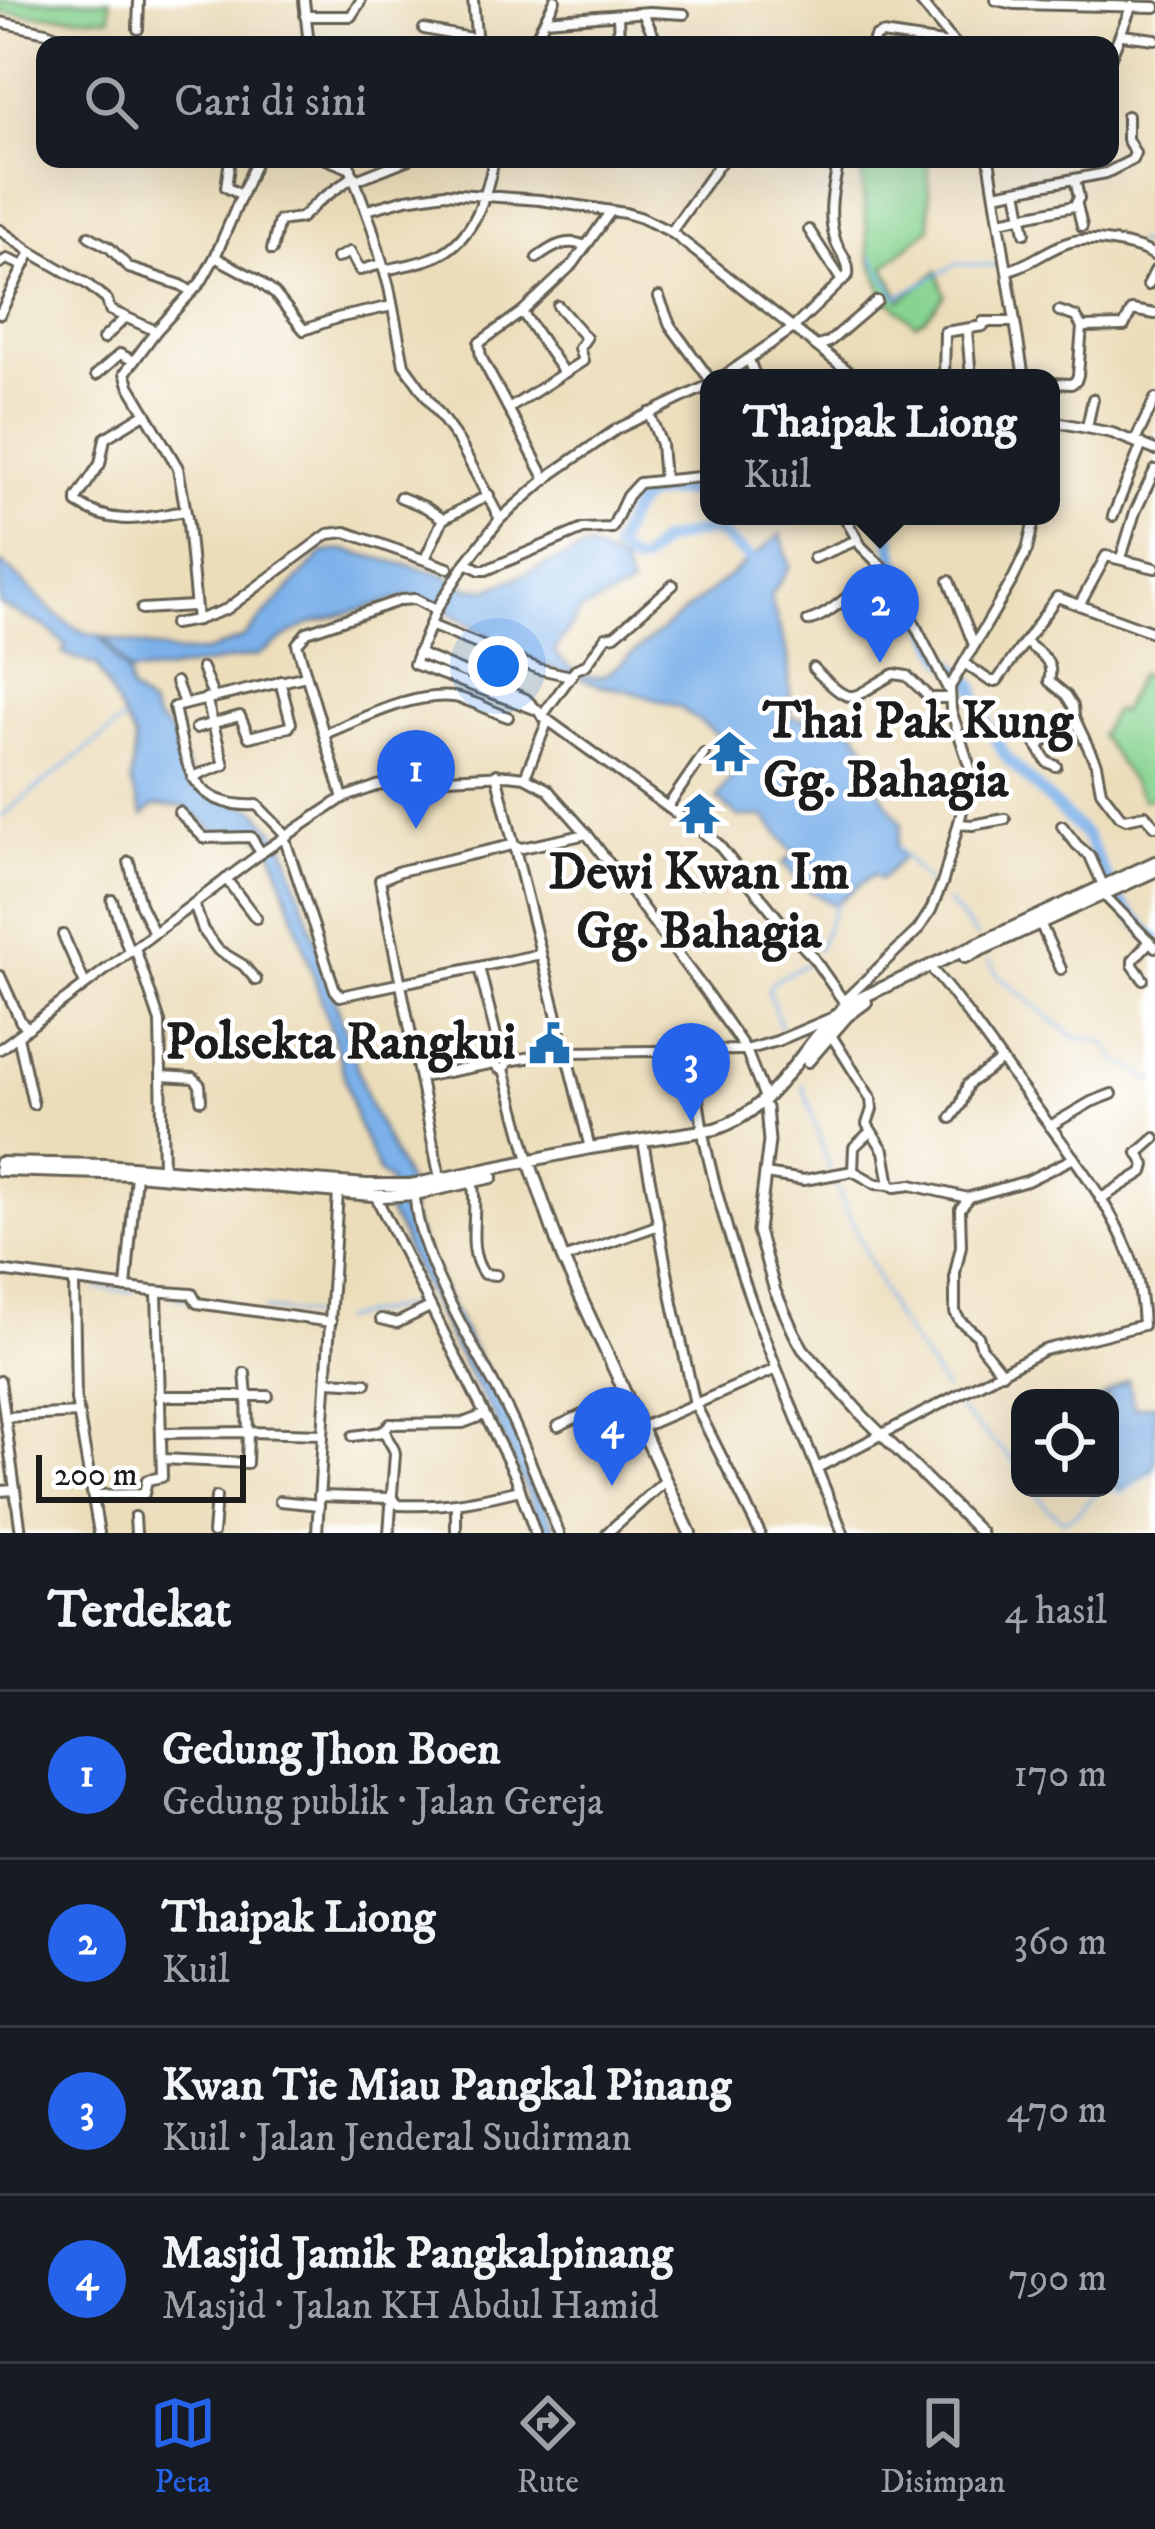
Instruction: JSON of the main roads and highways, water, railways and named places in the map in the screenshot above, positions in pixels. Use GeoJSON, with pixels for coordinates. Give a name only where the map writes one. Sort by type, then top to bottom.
{"type":"FeatureCollection","features":[{"type":"Feature","properties":{"kind":"highway"},"geometry":{"type":"LineString","coordinates":[[765,1103],[840,1010],[864,995],[1155,867]]}},
{"type":"Feature","properties":{"kind":"highway"},"geometry":{"type":"LineString","coordinates":[[413,1191],[440,1181],[732,1130],[765,1103],[857,1007],[1041,925],[1108,888]]}},
{"type":"Feature","properties":{"kind":"highway"},"geometry":{"type":"LineString","coordinates":[[0,1166],[338,1192],[413,1191],[472,1182],[590,1148],[703,1135]]}},
{"type":"Feature","properties":{"kind":"highway"},"geometry":{"type":"LineString","coordinates":[[530,1164],[563,1259],[690,1533]]}},
{"type":"Feature","properties":{"kind":"highway"},"geometry":{"type":"LineString","coordinates":[[0,1166],[163,1169],[381,1192]]}},
{"type":"Feature","properties":{"kind":"main road"},"geometry":{"type":"LineString","coordinates":[[765,1103],[770,1141],[758,1231],[783,1311],[803,1348],[981,1533]]}},
{"type":"Feature","properties":{"kind":"water"},"geometry":{"type":"Polygon","coordinates":[[[781,534],[790,567],[770,597],[788,655],[791,717],[854,728],[879,767],[879,790],[902,824],[896,849],[903,857],[881,880],[874,874],[834,905],[804,887],[783,863],[794,854],[765,817],[739,817],[717,798],[746,755],[679,707],[534,662],[435,604],[409,596],[310,624],[259,655],[164,671],[129,673],[104,637],[179,653],[206,652],[243,638],[324,552],[345,550],[443,574],[468,588],[489,589],[589,547],[622,564],[631,587],[580,612],[554,652],[578,672],[598,677],[781,534]]]}},
{"type":"Feature","properties":{"kind":"water"},"geometry":{"type":"Polygon","coordinates":[[[0,562],[59,617],[99,635],[128,675],[130,690],[176,741],[198,789],[257,810],[284,844],[369,1103],[406,1179],[412,1200],[410,1215],[440,1286],[506,1410],[557,1533],[545,1533],[494,1417],[381,1201],[391,1188],[389,1181],[379,1172],[356,1120],[270,847],[255,832],[212,828],[184,806],[154,806],[143,816],[131,783],[135,740],[96,665],[63,654],[66,646],[46,627],[0,605],[0,562]]]}},
{"type":"Feature","properties":{"kind":"water"},"geometry":{"type":"Polygon","coordinates":[[[1128,1380],[1134,1408],[1155,1404],[1155,1466],[1124,1490],[1119,1488],[1119,1389],[1114,1389],[1128,1380]]]}},
{"type":"Feature","properties":{"kind":"waterway"},"geometry":{"type":"LineString","coordinates":[[1135,243],[1155,252]]}},
{"type":"Feature","properties":{"kind":"waterway"},"geometry":{"type":"LineString","coordinates":[[872,257],[897,297],[957,264],[1006,266]]}},
{"type":"Feature","properties":{"kind":"waterway"},"geometry":{"type":"LineString","coordinates":[[700,490],[657,493],[638,503],[615,549],[632,563],[643,561],[660,542],[707,530],[719,533],[753,561]]}},
{"type":"Feature","properties":{"kind":"waterway"},"geometry":{"type":"LineString","coordinates":[[887,525],[896,561],[946,659],[974,686],[979,709],[1006,757],[1087,837],[1118,901],[1155,939]]}},
{"type":"Feature","properties":{"kind":"waterway"},"geometry":{"type":"LineString","coordinates":[[0,817],[123,721]]}},
{"type":"Feature","properties":{"kind":"waterway"},"geometry":{"type":"LineString","coordinates":[[897,847],[934,890]]}},
{"type":"Feature","properties":{"kind":"waterway"},"geometry":{"type":"LineString","coordinates":[[947,902],[977,937]]}},
{"type":"Feature","properties":{"kind":"waterway"},"geometry":{"type":"LineString","coordinates":[[817,951],[837,903]]}},
{"type":"Feature","properties":{"kind":"waterway"},"geometry":{"type":"LineString","coordinates":[[989,961],[999,976],[1074,1037],[1098,1040],[1118,1061],[1155,1081]]}},
{"type":"Feature","properties":{"kind":"waterway"},"geometry":{"type":"LineString","coordinates":[[781,1027],[768,990],[774,981],[806,964]]}},
{"type":"Feature","properties":{"kind":"waterway"},"geometry":{"type":"LineString","coordinates":[[803,1085],[830,1171]]}},
{"type":"Feature","properties":{"kind":"waterway"},"geometry":{"type":"LineString","coordinates":[[833,1180],[893,1313],[945,1389]]}},
{"type":"Feature","properties":{"kind":"waterway"},"geometry":{"type":"LineString","coordinates":[[96,1288],[134,1292]]}},
{"type":"Feature","properties":{"kind":"waterway"},"geometry":{"type":"LineString","coordinates":[[173,1296],[194,1299]]}},
{"type":"Feature","properties":{"kind":"waterway"},"geometry":{"type":"LineString","coordinates":[[341,1319],[424,1303]]}},
{"type":"Feature","properties":{"kind":"waterway"},"geometry":{"type":"LineString","coordinates":[[263,1309],[312,1315]]}},
{"type":"Feature","properties":{"kind":"waterway"},"geometry":{"type":"LineString","coordinates":[[958,1409],[1011,1458]]}},
{"type":"Feature","properties":{"kind":"waterway"},"geometry":{"type":"LineString","coordinates":[[1119,1492],[1155,1469]]}},
{"type":"Feature","properties":{"kind":"waterway"},"geometry":{"type":"LineString","coordinates":[[1039,1497],[1063,1520],[1093,1497]]}},
{"type":"Feature","properties":{"kind":"place","name":"Thaipak Liong"},"geometry":{"type":"Point","coordinates":[880,663]}},
{"type":"Feature","properties":{"kind":"place","name":"Thai Pak Kung Gg. Bahagia"},"geometry":{"type":"Point","coordinates":[729,751]}},
{"type":"Feature","properties":{"kind":"place","name":"Dewi Kwan Im Gg. Bahagia"},"geometry":{"type":"Point","coordinates":[699,814]}},
{"type":"Feature","properties":{"kind":"place","name":"Gedung Jhon Boen"},"geometry":{"type":"Point","coordinates":[416,829]}},
{"type":"Feature","properties":{"kind":"place","name":"Polsekta Rangkui"},"geometry":{"type":"Point","coordinates":[550,1043]}},
{"type":"Feature","properties":{"kind":"place","name":"Kwan Tie Miau Pangkal Pinang"},"geometry":{"type":"Point","coordinates":[691,1122]}},
{"type":"Feature","properties":{"kind":"place","name":"Masjid Jamik Pangkalpinang"},"geometry":{"type":"Point","coordinates":[612,1486]}}]}
